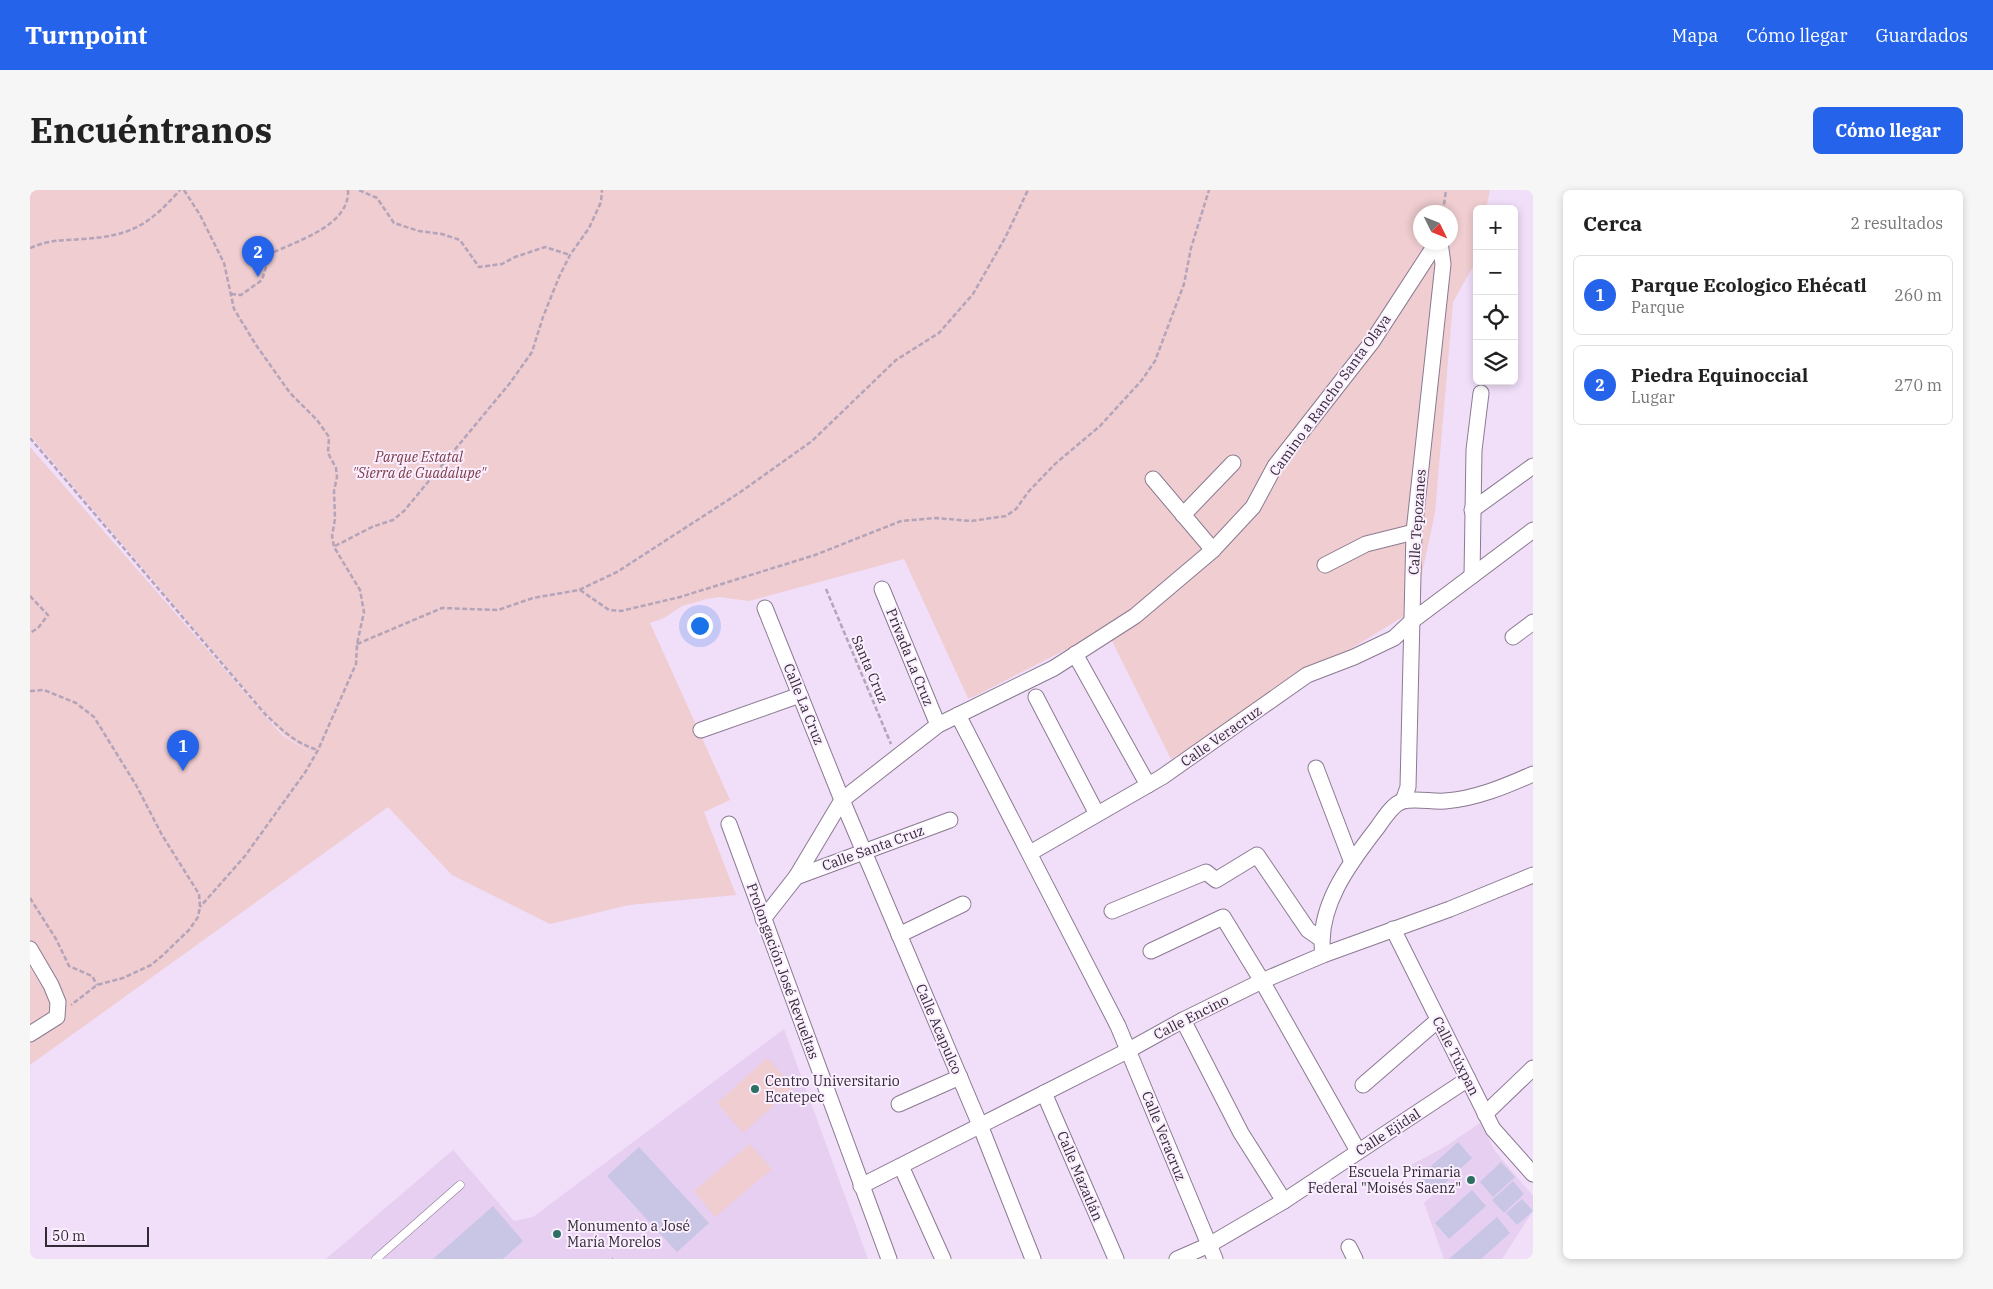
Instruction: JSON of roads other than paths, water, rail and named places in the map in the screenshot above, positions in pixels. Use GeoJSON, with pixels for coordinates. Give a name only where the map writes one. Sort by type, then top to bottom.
{"type":"FeatureCollection","features":[{"type":"Feature","properties":{"kind":"street","name":"Camino a Rancho Santa Olaya"},"geometry":{"type":"LineString","coordinates":[[763,919],[796,877],[842,800],[938,725],[1054,668],[1134,616],[1213,550],[1253,507],[1275,466],[1372,342],[1434,250]]}},
{"type":"Feature","properties":{"kind":"street","name":"Calle Tepozanes"},"geometry":{"type":"LineString","coordinates":[[1403,801],[1408,787],[1414,532],[1443,264],[1440,250]]}},
{"type":"Feature","properties":{"kind":"street"},"geometry":{"type":"LineString","coordinates":[[1472,576],[1474,450],[1481,393]]}},
{"type":"Feature","properties":{"kind":"street"},"geometry":{"type":"LineString","coordinates":[[1183,515],[1233,464]]}},
{"type":"Feature","properties":{"kind":"street"},"geometry":{"type":"LineString","coordinates":[[1472,510],[1533,466]]}},
{"type":"Feature","properties":{"kind":"street"},"geometry":{"type":"LineString","coordinates":[[1153,479],[1213,550]]}},
{"type":"Feature","properties":{"kind":"street","name":"Calle Veracruz"},"geometry":{"type":"LineString","coordinates":[[1030,853],[1148,785],[1307,676],[1394,638],[1412,621],[1533,530]]}},
{"type":"Feature","properties":{"kind":"street"},"geometry":{"type":"LineString","coordinates":[[1326,565],[1366,544],[1414,532]]}},
{"type":"Feature","properties":{"kind":"street","name":"Privada La Cruz"},"geometry":{"type":"LineString","coordinates":[[882,589],[938,725]]}},
{"type":"Feature","properties":{"kind":"street","name":"Calle La Cruz"},"geometry":{"type":"LineString","coordinates":[[765,608],[842,800]]}},
{"type":"Feature","properties":{"kind":"street"},"geometry":{"type":"LineString","coordinates":[[1512,636],[1533,622]]}},
{"type":"Feature","properties":{"kind":"street"},"geometry":{"type":"LineString","coordinates":[[1075,654],[1148,785]]}},
{"type":"Feature","properties":{"kind":"street"},"geometry":{"type":"LineString","coordinates":[[701,730],[800,695]]}},
{"type":"Feature","properties":{"kind":"street"},"geometry":{"type":"LineString","coordinates":[[1036,697],[1097,814]]}},
{"type":"Feature","properties":{"kind":"street","name":"Calle Veracruz"},"geometry":{"type":"LineString","coordinates":[[958,715],[1118,1026],[1212,1252]]}},
{"type":"Feature","properties":{"kind":"street"},"geometry":{"type":"LineString","coordinates":[[1316,768],[1352,860]]}},
{"type":"Feature","properties":{"kind":"street"},"geometry":{"type":"LineString","coordinates":[[1323,955],[1321,939],[1331,900],[1352,860],[1391,810],[1403,801],[1447,801],[1500,789],[1533,774]]}},
{"type":"Feature","properties":{"kind":"street","name":"Calle Acapulco"},"geometry":{"type":"LineString","coordinates":[[842,800],[980,1125],[1033,1259]]}},
{"type":"Feature","properties":{"kind":"street","name":"Calle Santa Cruz"},"geometry":{"type":"LineString","coordinates":[[796,877],[950,820]]}},
{"type":"Feature","properties":{"kind":"street","name":"Prolongación José Revueltas"},"geometry":{"type":"LineString","coordinates":[[729,824],[889,1259]]}},
{"type":"Feature","properties":{"kind":"street"},"geometry":{"type":"LineString","coordinates":[[1112,911],[1206,872],[1216,880],[1258,855],[1308,930],[1321,939]]}},
{"type":"Feature","properties":{"kind":"street","name":"Calle Encino"},"geometry":{"type":"LineString","coordinates":[[861,1186],[1262,981],[1323,955],[1393,930],[1533,875]]}},
{"type":"Feature","properties":{"kind":"street"},"geometry":{"type":"LineString","coordinates":[[899,935],[963,904]]}},
{"type":"Feature","properties":{"kind":"street"},"geometry":{"type":"LineString","coordinates":[[1151,951],[1222,917],[1262,981],[1358,1151]]}},
{"type":"Feature","properties":{"kind":"street","name":"Calle Túxpan"},"geometry":{"type":"LineString","coordinates":[[1393,930],[1493,1129],[1533,1174]]}},
{"type":"Feature","properties":{"kind":"street"},"geometry":{"type":"LineString","coordinates":[[30,949],[58,1002],[57,1018],[30,1034]]}},
{"type":"Feature","properties":{"kind":"street"},"geometry":{"type":"LineString","coordinates":[[1183,1020],[1241,1134],[1284,1201]]}},
{"type":"Feature","properties":{"kind":"street"},"geometry":{"type":"LineString","coordinates":[[1363,1085],[1438,1020]]}},
{"type":"Feature","properties":{"kind":"street"},"geometry":{"type":"LineString","coordinates":[[1485,1114],[1533,1068]]}},
{"type":"Feature","properties":{"kind":"street"},"geometry":{"type":"LineString","coordinates":[[899,1104],[960,1077]]}},
{"type":"Feature","properties":{"kind":"street","name":"Calle Ejidal"},"geometry":{"type":"LineString","coordinates":[[1178,1259],[1212,1252],[1358,1151],[1468,1080]]}},
{"type":"Feature","properties":{"kind":"street","name":"Calle Mazatlán"},"geometry":{"type":"LineString","coordinates":[[1044,1093],[1116,1259]]}},
{"type":"Feature","properties":{"kind":"street"},"geometry":{"type":"LineString","coordinates":[[901,1166],[943,1259]]}},
{"type":"Feature","properties":{"kind":"lane"},"geometry":{"type":"LineString","coordinates":[[376,1259],[460,1185]]}},
{"type":"Feature","properties":{"kind":"place","name":"Piedra Equinoccial"},"geometry":{"type":"Point","coordinates":[258,277]}},
{"type":"Feature","properties":{"kind":"place","name":"Parque Ecologico Ehécatl"},"geometry":{"type":"Point","coordinates":[183,771]}},
{"type":"Feature","properties":{"kind":"place","name":"Centro Universitario Ecatepec"},"geometry":{"type":"Point","coordinates":[755,1089]}},
{"type":"Feature","properties":{"kind":"place","name":"Escuela Primaria Federal \"Moisés Saenz\""},"geometry":{"type":"Point","coordinates":[1471,1180]}},
{"type":"Feature","properties":{"kind":"place","name":"Monumento a José María Morelos"},"geometry":{"type":"Point","coordinates":[557,1234]}},
{"type":"Feature","properties":{"kind":"park label","name":"Parque Estatal \"Sierra de Guadalupe\""},"geometry":{"type":"Point","coordinates":[419,466]}}]}
